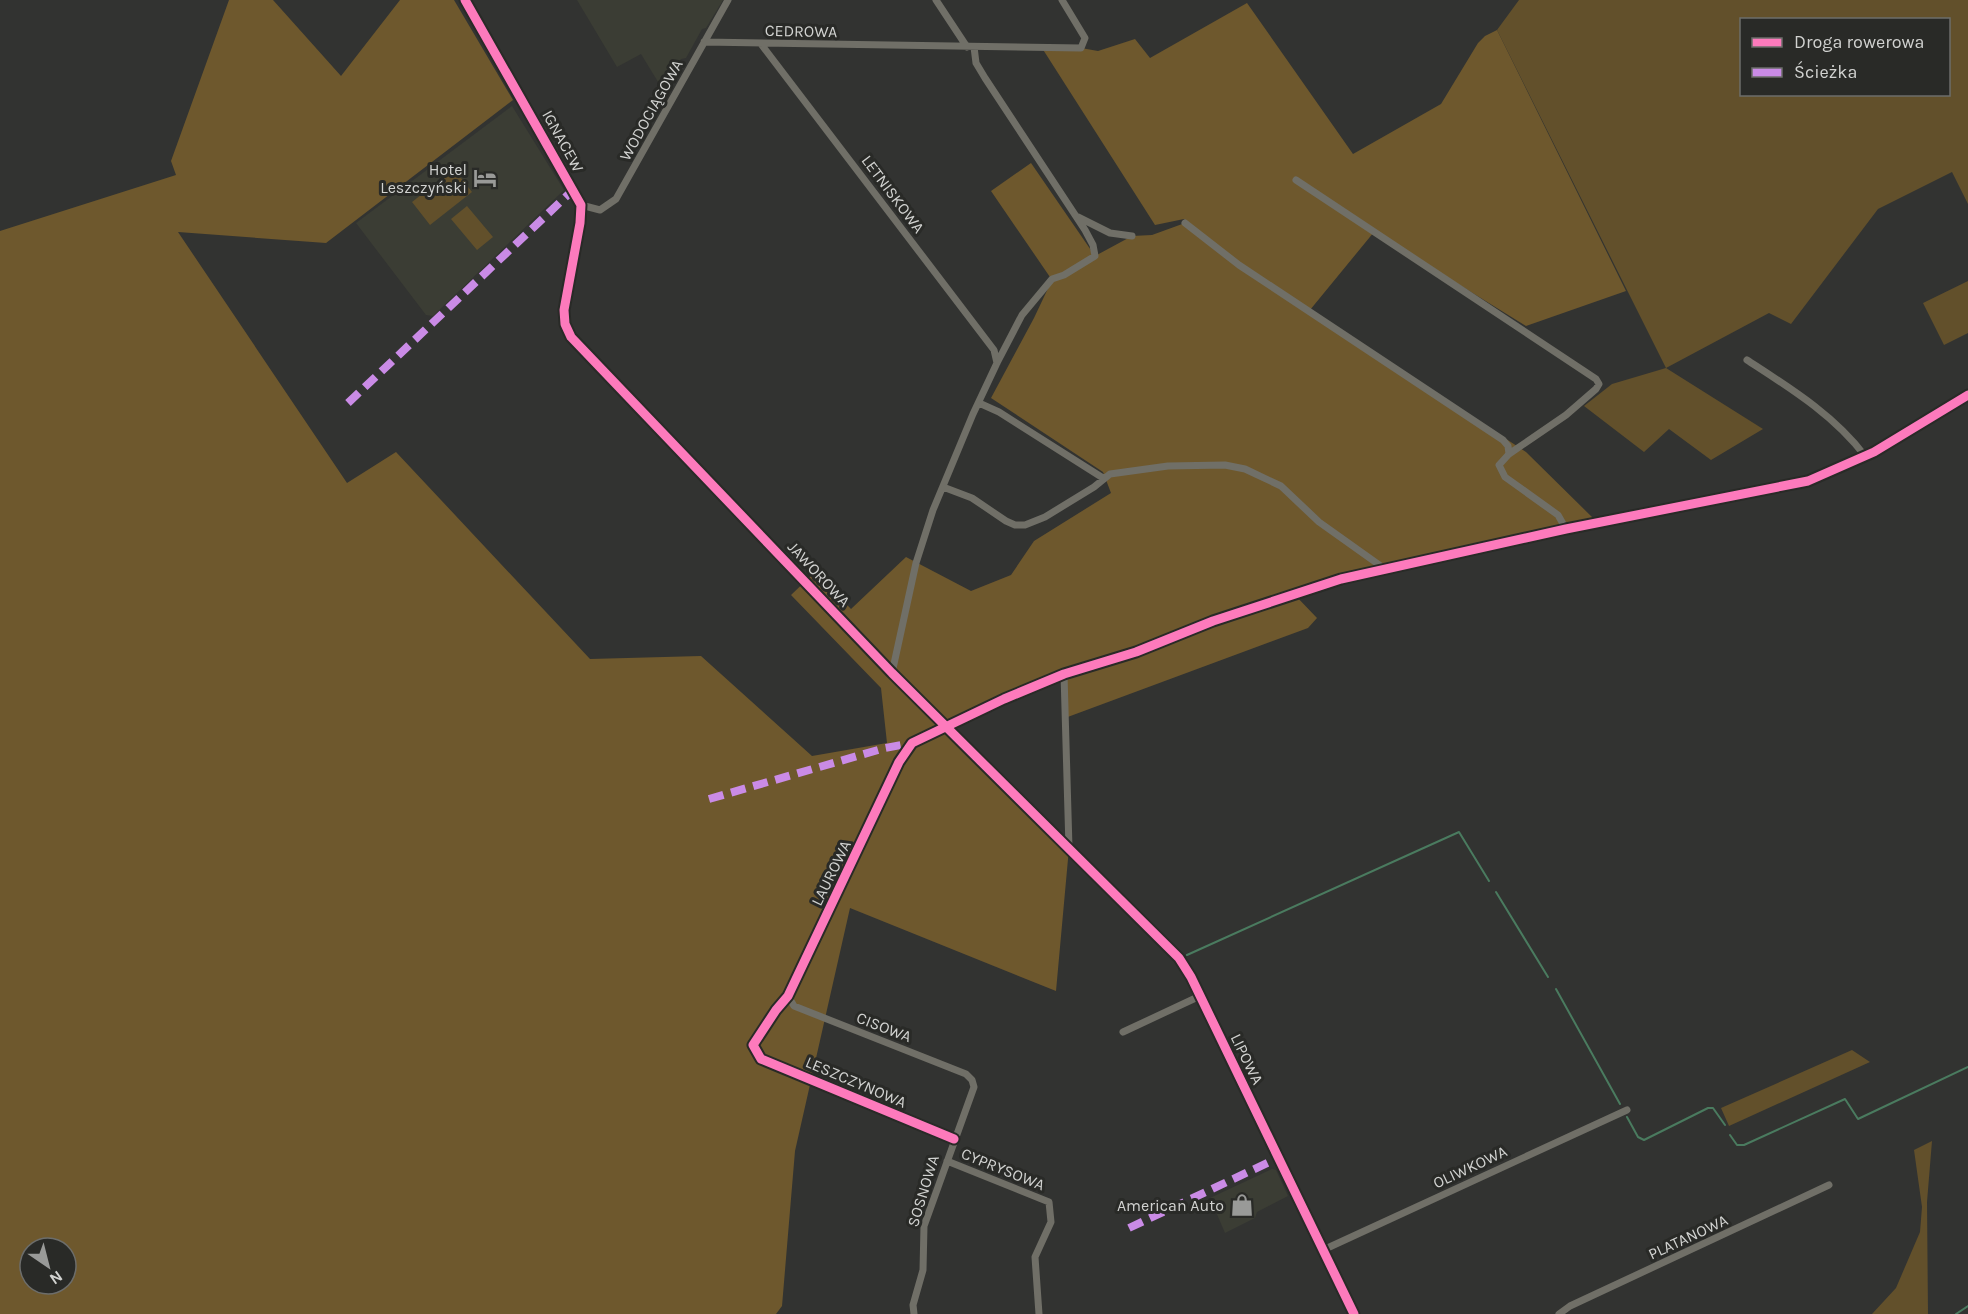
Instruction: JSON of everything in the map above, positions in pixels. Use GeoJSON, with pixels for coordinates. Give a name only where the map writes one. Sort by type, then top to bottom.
{"type":"FeatureCollection","features":[{"type":"Feature","properties":{"kind":"street","name":"IGNACEW"},"geometry":{"type":"LineString","coordinates":[[465,0],[581,205]]}},
{"type":"Feature","properties":{"kind":"street","name":"WODOCIĄGOWA"},"geometry":{"type":"LineString","coordinates":[[581,205],[600,210],[616,199],[728,0]]}},
{"type":"Feature","properties":{"kind":"street"},"geometry":{"type":"LineString","coordinates":[[892,673],[916,563],[943,487],[997,363],[1022,315],[1052,279],[1095,256],[1093,245],[985,78],[976,63],[971,47],[936,0]]}},
{"type":"Feature","properties":{"kind":"street","name":"CEDROWA"},"geometry":{"type":"LineString","coordinates":[[704,42],[897,47],[1081,48],[1085,38],[1062,0]]}},
{"type":"Feature","properties":{"kind":"street","name":"LETNISKOWA"},"geometry":{"type":"LineString","coordinates":[[761,44],[994,350],[997,363]]}},
{"type":"Feature","properties":{"kind":"street"},"geometry":{"type":"LineString","coordinates":[[1296,180],[1596,379],[1599,384],[1596,389],[1566,415],[1509,454],[1499,465],[1505,477],[1557,515],[1566,529]]}},
{"type":"Feature","properties":{"kind":"street","name":"JAWOROWA"},"geometry":{"type":"LineString","coordinates":[[581,205],[580,223],[564,310],[565,324],[571,337],[892,673],[1069,848]]}},
{"type":"Feature","properties":{"kind":"street"},"geometry":{"type":"LineString","coordinates":[[1074,214],[1104,231],[1121,236],[1132,236]]}},
{"type":"Feature","properties":{"kind":"street"},"geometry":{"type":"LineString","coordinates":[[1185,223],[1239,265],[1503,440],[1508,446],[1509,454]]}},
{"type":"Feature","properties":{"kind":"street"},"geometry":{"type":"LineString","coordinates":[[1748,360],[1816,406],[1865,456]]}},
{"type":"Feature","properties":{"kind":"street","name":"LAUROWA"},"geometry":{"type":"LineString","coordinates":[[753,1045],[788,996],[899,762],[912,743],[1064,674],[1136,652],[1214,621],[1341,579],[1566,529],[1808,481],[1865,456],[1968,395]]}},
{"type":"Feature","properties":{"kind":"street"},"geometry":{"type":"LineString","coordinates":[[979,403],[999,412],[1103,478]]}},
{"type":"Feature","properties":{"kind":"street"},"geometry":{"type":"LineString","coordinates":[[943,487],[972,498],[1006,521],[1015,525],[1025,525],[1055,511],[1094,487],[1110,474],[1168,466],[1225,465],[1245,469],[1281,486],[1319,522],[1385,569]]}},
{"type":"Feature","properties":{"kind":"street"},"geometry":{"type":"LineString","coordinates":[[1064,674],[1069,848]]}},
{"type":"Feature","properties":{"kind":"street","name":"LIPOWA"},"geometry":{"type":"LineString","coordinates":[[1069,848],[1176,954],[1191,977],[1354,1314]]}},
{"type":"Feature","properties":{"kind":"street","name":"CISOWA"},"geometry":{"type":"LineString","coordinates":[[788,996],[794,1006],[966,1074],[972,1080]]}},
{"type":"Feature","properties":{"kind":"street"},"geometry":{"type":"LineString","coordinates":[[1123,1032],[1200,996]]}},
{"type":"Feature","properties":{"kind":"street","name":"LESZCZYNOWA"},"geometry":{"type":"LineString","coordinates":[[753,1045],[761,1059],[954,1139]]}},
{"type":"Feature","properties":{"kind":"street","name":"SOSNOWA"},"geometry":{"type":"LineString","coordinates":[[914,1314],[913,1305],[923,1270],[924,1226],[974,1087],[972,1080]]}},
{"type":"Feature","properties":{"kind":"street","name":"OLIWKOWA"},"geometry":{"type":"LineString","coordinates":[[1323,1250],[1627,1110]]}},
{"type":"Feature","properties":{"kind":"street","name":"CYPRYSOWA"},"geometry":{"type":"LineString","coordinates":[[947,1161],[1049,1202],[1051,1222],[1035,1257],[1039,1314]]}},
{"type":"Feature","properties":{"kind":"street","name":"PLATANOWA"},"geometry":{"type":"LineString","coordinates":[[1559,1314],[1570,1306],[1829,1185]]}},
{"type":"Feature","properties":{"kind":"shaded area"},"geometry":{"type":"Polygon","coordinates":[[[229,0],[273,0],[341,76],[400,0],[454,0],[513,100],[326,243],[178,232],[347,483],[396,452],[590,659],[701,656],[812,756],[887,743],[881,688],[791,595],[815,572],[851,609],[906,557],[971,591],[1011,575],[1034,541],[1111,493],[1103,472],[991,398],[1052,280],[991,191],[1031,163],[1095,256],[1132,236],[1152,235],[1185,223],[1226,254],[1184,219],[1155,225],[1042,48],[1081,48],[1098,51],[1135,39],[1150,58],[1247,3],[1353,154],[1441,104],[1478,43],[1485,36],[1497,30],[1626,291],[1526,326],[1374,232],[1310,310],[1526,452],[1593,518],[1385,569],[1294,594],[1317,618],[1308,628],[1065,718],[1064,674],[945,727],[1069,848],[1056,991],[850,908],[795,1151],[782,1306],[776,1314],[0,1314],[0,231],[176,175],[171,161],[229,0]]]}},
{"type":"Feature","properties":{"kind":"shaded area"},"geometry":{"type":"Polygon","coordinates":[[[577,0],[723,0],[706,28],[702,29],[686,58],[681,59],[676,67],[679,71],[666,95],[641,54],[617,67],[577,0]]]}},
{"type":"Feature","properties":{"kind":"shaded area"},"geometry":{"type":"Polygon","coordinates":[[[1519,0],[1968,0],[1968,204],[1952,172],[1878,209],[1791,324],[1769,313],[1666,368],[1497,30],[1519,0]]]}},
{"type":"Feature","properties":{"kind":"shaded area"},"geometry":{"type":"Polygon","coordinates":[[[512,106],[564,190],[433,316],[426,315],[356,223],[512,106]]]}},
{"type":"Feature","properties":{"kind":"shaded area"},"geometry":{"type":"Polygon","coordinates":[[[454,169],[472,192],[430,225],[412,202],[454,169]]]}},
{"type":"Feature","properties":{"kind":"shaded area"},"geometry":{"type":"Polygon","coordinates":[[[467,206],[493,237],[477,250],[451,219],[467,206]]]}},
{"type":"Feature","properties":{"kind":"shaded area"},"geometry":{"type":"Polygon","coordinates":[[[1968,281],[1968,333],[1944,345],[1923,303],[1968,281]]]}},
{"type":"Feature","properties":{"kind":"shaded area"},"geometry":{"type":"Polygon","coordinates":[[[1666,368],[1763,429],[1711,460],[1669,429],[1644,452],[1584,406],[1612,384],[1666,368]]]}},
{"type":"Feature","properties":{"kind":"shaded area"},"geometry":{"type":"Polygon","coordinates":[[[1852,1050],[1870,1062],[1729,1126],[1721,1108],[1852,1050]]]}},
{"type":"Feature","properties":{"kind":"shaded area"},"geometry":{"type":"Polygon","coordinates":[[[1932,1141],[1927,1202],[1928,1314],[1872,1314],[1896,1288],[1920,1232],[1922,1207],[1914,1150],[1932,1141]]]}},
{"type":"Feature","properties":{"kind":"shaded area","name":"American Auto"},"geometry":{"type":"Polygon","coordinates":[[[1272,1169],[1276,1170],[1288,1196],[1257,1212],[1255,1218],[1225,1233],[1210,1198],[1272,1169]]]}},
{"type":"Feature","properties":{"kind":"waterway"},"geometry":{"type":"LineString","coordinates":[[1187,955],[1459,832],[1489,881]]}},
{"type":"Feature","properties":{"kind":"waterway"},"geometry":{"type":"LineString","coordinates":[[1496,892],[1548,977]]}},
{"type":"Feature","properties":{"kind":"waterway"},"geometry":{"type":"LineString","coordinates":[[1556,989],[1620,1104]]}},
{"type":"Feature","properties":{"kind":"waterway"},"geometry":{"type":"LineString","coordinates":[[1730,1135],[1737,1145],[1744,1145],[1845,1099],[1858,1119],[1968,1067]]}},
{"type":"Feature","properties":{"kind":"waterway"},"geometry":{"type":"LineString","coordinates":[[1627,1117],[1638,1137],[1644,1140],[1708,1108],[1713,1108],[1725,1125]]}},
{"type":"Feature","properties":{"kind":"waterway"},"geometry":{"type":"LineString","coordinates":[[1956,1314],[1968,1306]]}},
{"type":"Feature","properties":{"kind":"marked path"},"geometry":{"type":"LineString","coordinates":[[348,403],[573,190]]}},
{"type":"Feature","properties":{"kind":"marked path"},"geometry":{"type":"LineString","coordinates":[[709,799],[885,748],[912,743]]}},
{"type":"Feature","properties":{"kind":"marked path"},"geometry":{"type":"LineString","coordinates":[[1129,1228],[1278,1158]]}},
{"type":"Feature","properties":{"kind":"cycle path"},"geometry":{"type":"LineString","coordinates":[[465,0],[581,205],[580,223],[564,310],[565,324],[571,337],[892,673],[1179,958],[1191,977],[1354,1314]]}},
{"type":"Feature","properties":{"kind":"cycle path"},"geometry":{"type":"LineString","coordinates":[[954,1139],[761,1059],[753,1045],[788,996],[899,762],[912,743],[1004,699],[1064,674],[1136,652],[1213,621],[1341,579],[1566,529],[1808,481],[1874,452],[1968,395]]}},
{"type":"Feature","properties":{"kind":"place","name":"Hotel Leszczyński"},"geometry":{"type":"Point","coordinates":[485,178]}},
{"type":"Feature","properties":{"kind":"place","name":"American Auto"},"geometry":{"type":"Point","coordinates":[1242,1205]}}]}
